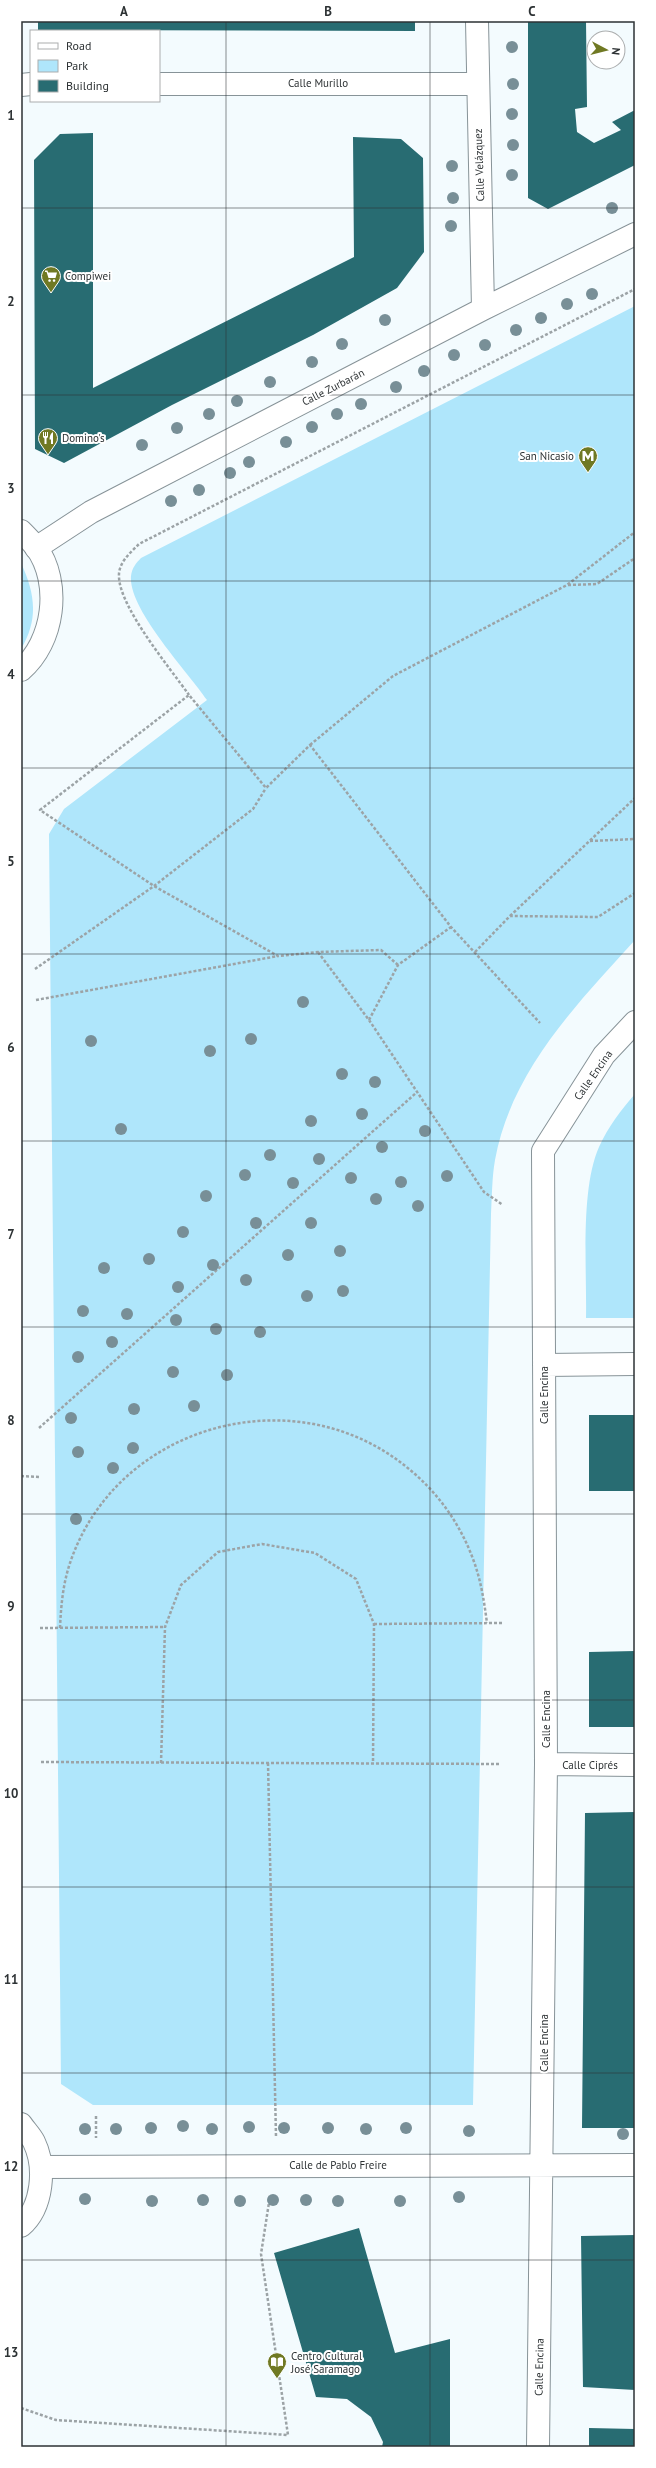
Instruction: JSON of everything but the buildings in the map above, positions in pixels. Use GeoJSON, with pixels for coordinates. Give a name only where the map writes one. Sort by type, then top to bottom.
{"type":"FeatureCollection","features":[{"type":"Feature","properties":{"kind":"street","name":"Calle Velázquez"},"geometry":{"type":"LineString","coordinates":[[477,21],[476,84],[483,309]]}},
{"type":"Feature","properties":{"kind":"street","name":"Calle Murillo"},"geometry":{"type":"LineString","coordinates":[[160,84],[476,84]]}},
{"type":"Feature","properties":{"kind":"street","name":"Calle Zurbarán"},"geometry":{"type":"LineString","coordinates":[[36,548],[91,512],[483,309],[635,234]]}},
{"type":"Feature","properties":{"kind":"street"},"geometry":{"type":"LineString","coordinates":[[21,531],[36,548],[49,577],[51,608],[44,637],[28,664],[21,670]]}},
{"type":"Feature","properties":{"kind":"street","name":"Calle Encina"},"geometry":{"type":"LineString","coordinates":[[538,2447],[546,1764],[542,1151],[604,1056],[635,1022]]}},
{"type":"Feature","properties":{"kind":"street"},"geometry":{"type":"LineString","coordinates":[[544,1365],[635,1364]]}},
{"type":"Feature","properties":{"kind":"street","name":"Calle Ciprés"},"geometry":{"type":"LineString","coordinates":[[546,1764],[635,1765]]}},
{"type":"Feature","properties":{"kind":"street"},"geometry":{"type":"LineString","coordinates":[[21,2124],[34,2142],[41,2166],[38,2200],[21,2226]]}},
{"type":"Feature","properties":{"kind":"street","name":"Calle de Pablo Freire"},"geometry":{"type":"LineString","coordinates":[[41,2166],[635,2165]]}},
{"type":"Feature","properties":{"kind":"path"},"geometry":{"type":"LineString","coordinates":[[266,788],[189,695],[126,605],[119,576],[124,558],[139,544],[635,289]]}},
{"type":"Feature","properties":{"kind":"path"},"geometry":{"type":"LineString","coordinates":[[35,969],[154,886],[253,809],[266,788],[310,744],[393,676],[567,585],[635,532]]}},
{"type":"Feature","properties":{"kind":"path"},"geometry":{"type":"LineString","coordinates":[[567,585],[597,584],[635,558]]}},
{"type":"Feature","properties":{"kind":"path"},"geometry":{"type":"LineString","coordinates":[[189,695],[40,810],[154,886],[278,956]]}},
{"type":"Feature","properties":{"kind":"path"},"geometry":{"type":"LineString","coordinates":[[310,744],[451,927],[540,1023]]}},
{"type":"Feature","properties":{"kind":"path"},"geometry":{"type":"LineString","coordinates":[[475,952],[510,916],[635,798]]}},
{"type":"Feature","properties":{"kind":"path"},"geometry":{"type":"LineString","coordinates":[[589,841],[635,840]]}},
{"type":"Feature","properties":{"kind":"path"},"geometry":{"type":"LineString","coordinates":[[510,916],[598,917],[635,893]]}},
{"type":"Feature","properties":{"kind":"path"},"geometry":{"type":"LineString","coordinates":[[369,1020],[398,965],[451,927]]}},
{"type":"Feature","properties":{"kind":"path"},"geometry":{"type":"LineString","coordinates":[[36,1000],[278,956],[318,952],[381,950],[398,965]]}},
{"type":"Feature","properties":{"kind":"path"},"geometry":{"type":"LineString","coordinates":[[318,952],[369,1020],[416,1093],[484,1192],[503,1206]]}},
{"type":"Feature","properties":{"kind":"path"},"geometry":{"type":"LineString","coordinates":[[39,1428],[416,1093]]}},
{"type":"Feature","properties":{"kind":"path"},"geometry":{"type":"LineString","coordinates":[[60,1628],[62,1594],[70,1562],[84,1532],[101,1505],[122,1481],[153,1456],[175,1443],[205,1430],[236,1423],[268,1419],[301,1421],[333,1428],[364,1440],[392,1456],[419,1477],[441,1501],[462,1534],[473,1558],[483,1590],[487,1623]]}},
{"type":"Feature","properties":{"kind":"path"},"geometry":{"type":"LineString","coordinates":[[21,1476],[39,1477]]}},
{"type":"Feature","properties":{"kind":"path"},"geometry":{"type":"LineString","coordinates":[[161,1763],[165,1627],[181,1585],[218,1552],[262,1544],[315,1553],[356,1579],[374,1624],[373,1763]]}},
{"type":"Feature","properties":{"kind":"path"},"geometry":{"type":"LineString","coordinates":[[374,1624],[503,1623]]}},
{"type":"Feature","properties":{"kind":"path"},"geometry":{"type":"LineString","coordinates":[[40,1628],[165,1627]]}},
{"type":"Feature","properties":{"kind":"path"},"geometry":{"type":"LineString","coordinates":[[41,1762],[500,1764]]}},
{"type":"Feature","properties":{"kind":"path"},"geometry":{"type":"LineString","coordinates":[[21,2408],[56,2420],[288,2435],[261,2254],[275,2165],[277,2120],[268,1763]]}},
{"type":"Feature","properties":{"kind":"path"},"geometry":{"type":"LineString","coordinates":[[96,2116],[96,2144]]}},
{"type":"Feature","properties":{"kind":"green space"},"geometry":{"type":"Polygon","coordinates":[[[635,306],[635,940],[569,1014],[531,1068],[515,1097],[503,1128],[493,1173],[473,2105],[93,2105],[61,2084],[49,834],[64,809],[207,700],[161,640],[139,605],[133,590],[131,576],[134,566],[141,558],[635,306]]]}},
{"type":"Feature","properties":{"kind":"green space"},"geometry":{"type":"Polygon","coordinates":[[[21,563],[32,595],[33,617],[27,638],[21,649],[21,563]]]}},
{"type":"Feature","properties":{"kind":"green space"},"geometry":{"type":"Polygon","coordinates":[[[635,1094],[635,1318],[586,1318],[587,1207],[593,1165],[599,1147],[606,1133],[635,1094]]]}},
{"type":"Feature","properties":{"kind":"place","name":"Compiwei"},"geometry":{"type":"Point","coordinates":[51,293]}},
{"type":"Feature","properties":{"kind":"place","name":"Domino's"},"geometry":{"type":"Point","coordinates":[48,455]}},
{"type":"Feature","properties":{"kind":"place","name":"San Nicasio"},"geometry":{"type":"Point","coordinates":[588,473]}},
{"type":"Feature","properties":{"kind":"place","name":"Centro Cultural José Saramago"},"geometry":{"type":"Point","coordinates":[277,2379]}}]}
